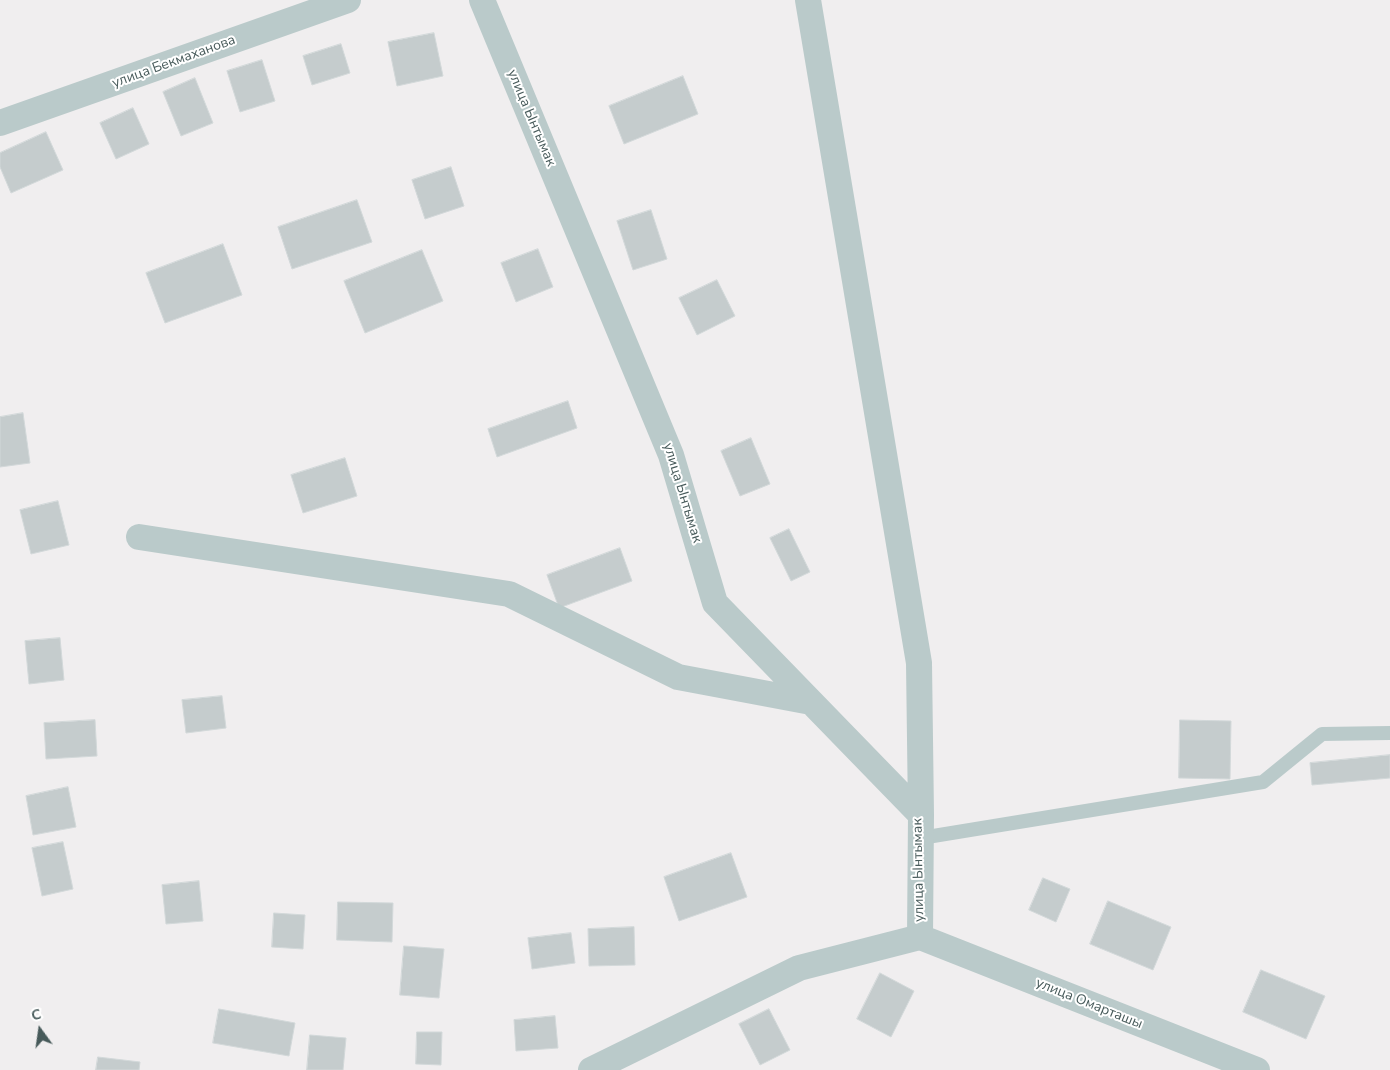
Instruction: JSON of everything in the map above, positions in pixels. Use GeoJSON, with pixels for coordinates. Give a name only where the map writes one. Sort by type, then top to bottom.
{"type":"FeatureCollection","features":[{"type":"Feature","properties":{"kind":"street","name":"улица Бекмаханова"},"geometry":{"type":"LineString","coordinates":[[0,123],[348,0]]}},
{"type":"Feature","properties":{"kind":"street","name":"улица Ынтымак"},"geometry":{"type":"LineString","coordinates":[[482,0],[672,455],[715,603],[811,702],[921,826],[920,937]]}},
{"type":"Feature","properties":{"kind":"street"},"geometry":{"type":"LineString","coordinates":[[808,0],[919,663],[921,826]]}},
{"type":"Feature","properties":{"kind":"street"},"geometry":{"type":"LineString","coordinates":[[139,537],[509,594],[678,677],[811,702]]}},
{"type":"Feature","properties":{"kind":"street"},"geometry":{"type":"LineString","coordinates":[[591,1070],[799,968],[920,937]]}},
{"type":"Feature","properties":{"kind":"street","name":"улица Омарташы"},"geometry":{"type":"LineString","coordinates":[[920,937],[1257,1070]]}},
{"type":"Feature","properties":{"kind":"lane"},"geometry":{"type":"LineString","coordinates":[[921,826],[1263,782],[1322,734],[1390,733]]}},
{"type":"Feature","properties":{"kind":"building"},"geometry":{"type":"Polygon","coordinates":[[[434,33],[443,76],[397,86],[388,42],[434,33]]]}},
{"type":"Feature","properties":{"kind":"building"},"geometry":{"type":"Polygon","coordinates":[[[341,44],[350,73],[312,85],[303,56],[341,44]]]}},
{"type":"Feature","properties":{"kind":"building"},"geometry":{"type":"Polygon","coordinates":[[[262,60],[275,101],[240,112],[227,71],[262,60]]]}},
{"type":"Feature","properties":{"kind":"building"},"geometry":{"type":"Polygon","coordinates":[[[683,76],[698,114],[624,144],[609,106],[683,76]]]}},
{"type":"Feature","properties":{"kind":"building"},"geometry":{"type":"Polygon","coordinates":[[[195,78],[213,123],[181,136],[163,92],[195,78]]]}},
{"type":"Feature","properties":{"kind":"building"},"geometry":{"type":"Polygon","coordinates":[[[133,108],[149,144],[116,159],[100,123],[133,108]]]}},
{"type":"Feature","properties":{"kind":"building"},"geometry":{"type":"Polygon","coordinates":[[[46,132],[63,170],[11,193],[0,167],[0,153],[46,132]]]}},
{"type":"Feature","properties":{"kind":"building"},"geometry":{"type":"Polygon","coordinates":[[[451,167],[464,206],[425,219],[412,180],[451,167]]]}},
{"type":"Feature","properties":{"kind":"building"},"geometry":{"type":"Polygon","coordinates":[[[357,200],[372,242],[292,269],[278,227],[357,200]]]}},
{"type":"Feature","properties":{"kind":"building"},"geometry":{"type":"Polygon","coordinates":[[[651,210],[667,259],[633,270],[617,221],[651,210]]]}},
{"type":"Feature","properties":{"kind":"building"},"geometry":{"type":"Polygon","coordinates":[[[223,244],[242,295],[165,323],[146,273],[223,244]]]}},
{"type":"Feature","properties":{"kind":"building"},"geometry":{"type":"Polygon","coordinates":[[[538,249],[553,287],[516,302],[501,263],[538,249]]]}},
{"type":"Feature","properties":{"kind":"building"},"geometry":{"type":"Polygon","coordinates":[[[422,250],[443,301],[365,333],[344,281],[422,250]]]}},
{"type":"Feature","properties":{"kind":"building"},"geometry":{"type":"Polygon","coordinates":[[[717,280],[735,316],[697,335],[679,298],[717,280]]]}},
{"type":"Feature","properties":{"kind":"building"},"geometry":{"type":"Polygon","coordinates":[[[568,401],[577,428],[497,457],[488,429],[568,401]]]}},
{"type":"Feature","properties":{"kind":"building"},"geometry":{"type":"Polygon","coordinates":[[[23,413],[30,463],[0,467],[0,417],[23,413]]]}},
{"type":"Feature","properties":{"kind":"building"},"geometry":{"type":"Polygon","coordinates":[[[751,438],[770,484],[740,496],[721,451],[751,438]]]}},
{"type":"Feature","properties":{"kind":"building"},"geometry":{"type":"Polygon","coordinates":[[[345,458],[357,496],[303,513],[291,475],[345,458]]]}},
{"type":"Feature","properties":{"kind":"building"},"geometry":{"type":"Polygon","coordinates":[[[58,501],[69,545],[31,554],[20,510],[58,501]]]}},
{"type":"Feature","properties":{"kind":"building"},"geometry":{"type":"Polygon","coordinates":[[[789,529],[810,572],[791,581],[770,538],[789,529]]]}},
{"type":"Feature","properties":{"kind":"building"},"geometry":{"type":"Polygon","coordinates":[[[620,548],[632,581],[559,608],[547,575],[620,548]]]}},
{"type":"Feature","properties":{"kind":"building"},"geometry":{"type":"Polygon","coordinates":[[[60,638],[64,680],[29,684],[25,641],[60,638]]]}},
{"type":"Feature","properties":{"kind":"building"},"geometry":{"type":"Polygon","coordinates":[[[222,696],[226,728],[186,733],[182,700],[222,696]]]}},
{"type":"Feature","properties":{"kind":"building"},"geometry":{"type":"Polygon","coordinates":[[[95,720],[97,756],[46,759],[44,723],[95,720]]]}},
{"type":"Feature","properties":{"kind":"building"},"geometry":{"type":"Polygon","coordinates":[[[1180,720],[1231,721],[1230,779],[1179,778],[1180,720]]]}},
{"type":"Feature","properties":{"kind":"building"},"geometry":{"type":"Polygon","coordinates":[[[1390,755],[1390,778],[1312,785],[1310,763],[1390,755]]]}},
{"type":"Feature","properties":{"kind":"building"},"geometry":{"type":"Polygon","coordinates":[[[68,787],[76,827],[33,835],[26,796],[68,787]]]}},
{"type":"Feature","properties":{"kind":"building"},"geometry":{"type":"Polygon","coordinates":[[[63,842],[73,889],[42,896],[32,848],[63,842]]]}},
{"type":"Feature","properties":{"kind":"building"},"geometry":{"type":"Polygon","coordinates":[[[731,853],[747,897],[679,921],[664,877],[731,853]]]}},
{"type":"Feature","properties":{"kind":"building"},"geometry":{"type":"Polygon","coordinates":[[[1043,878],[1070,889],[1056,922],[1029,910],[1043,878]]]}},
{"type":"Feature","properties":{"kind":"building"},"geometry":{"type":"Polygon","coordinates":[[[199,881],[203,921],[166,924],[162,885],[199,881]]]}},
{"type":"Feature","properties":{"kind":"building"},"geometry":{"type":"Polygon","coordinates":[[[1108,901],[1171,927],[1153,970],[1090,944],[1108,901]]]}},
{"type":"Feature","properties":{"kind":"building"},"geometry":{"type":"Polygon","coordinates":[[[338,902],[393,903],[392,942],[337,940],[338,902]]]}},
{"type":"Feature","properties":{"kind":"building"},"geometry":{"type":"Polygon","coordinates":[[[274,913],[305,915],[303,949],[272,947],[274,913]]]}},
{"type":"Feature","properties":{"kind":"building"},"geometry":{"type":"Polygon","coordinates":[[[634,927],[635,965],[589,966],[588,929],[634,927]]]}},
{"type":"Feature","properties":{"kind":"building"},"geometry":{"type":"Polygon","coordinates":[[[571,933],[575,963],[532,969],[528,938],[571,933]]]}},
{"type":"Feature","properties":{"kind":"building"},"geometry":{"type":"Polygon","coordinates":[[[404,946],[444,949],[439,998],[400,995],[404,946]]]}},
{"type":"Feature","properties":{"kind":"building"},"geometry":{"type":"Polygon","coordinates":[[[1261,970],[1325,996],[1306,1039],[1243,1012],[1261,970]]]}},
{"type":"Feature","properties":{"kind":"building"},"geometry":{"type":"Polygon","coordinates":[[[880,973],[914,991],[891,1037],[857,1019],[880,973]]]}},
{"type":"Feature","properties":{"kind":"building"},"geometry":{"type":"Polygon","coordinates":[[[219,1009],[295,1023],[289,1056],[213,1043],[219,1009]]]}},
{"type":"Feature","properties":{"kind":"building"},"geometry":{"type":"Polygon","coordinates":[[[769,1009],[790,1050],[760,1065],[739,1024],[769,1009]]]}},
{"type":"Feature","properties":{"kind":"building"},"geometry":{"type":"Polygon","coordinates":[[[555,1016],[558,1048],[516,1051],[514,1020],[555,1016]]]}},
{"type":"Feature","properties":{"kind":"building"},"geometry":{"type":"Polygon","coordinates":[[[417,1032],[442,1032],[441,1065],[416,1064],[417,1032]]]}},
{"type":"Feature","properties":{"kind":"building"},"geometry":{"type":"Polygon","coordinates":[[[310,1035],[346,1038],[343,1070],[307,1070],[310,1035]]]}},
{"type":"Feature","properties":{"kind":"building"},"geometry":{"type":"Polygon","coordinates":[[[98,1057],[140,1062],[139,1070],[96,1070],[98,1057]]]}}]}
